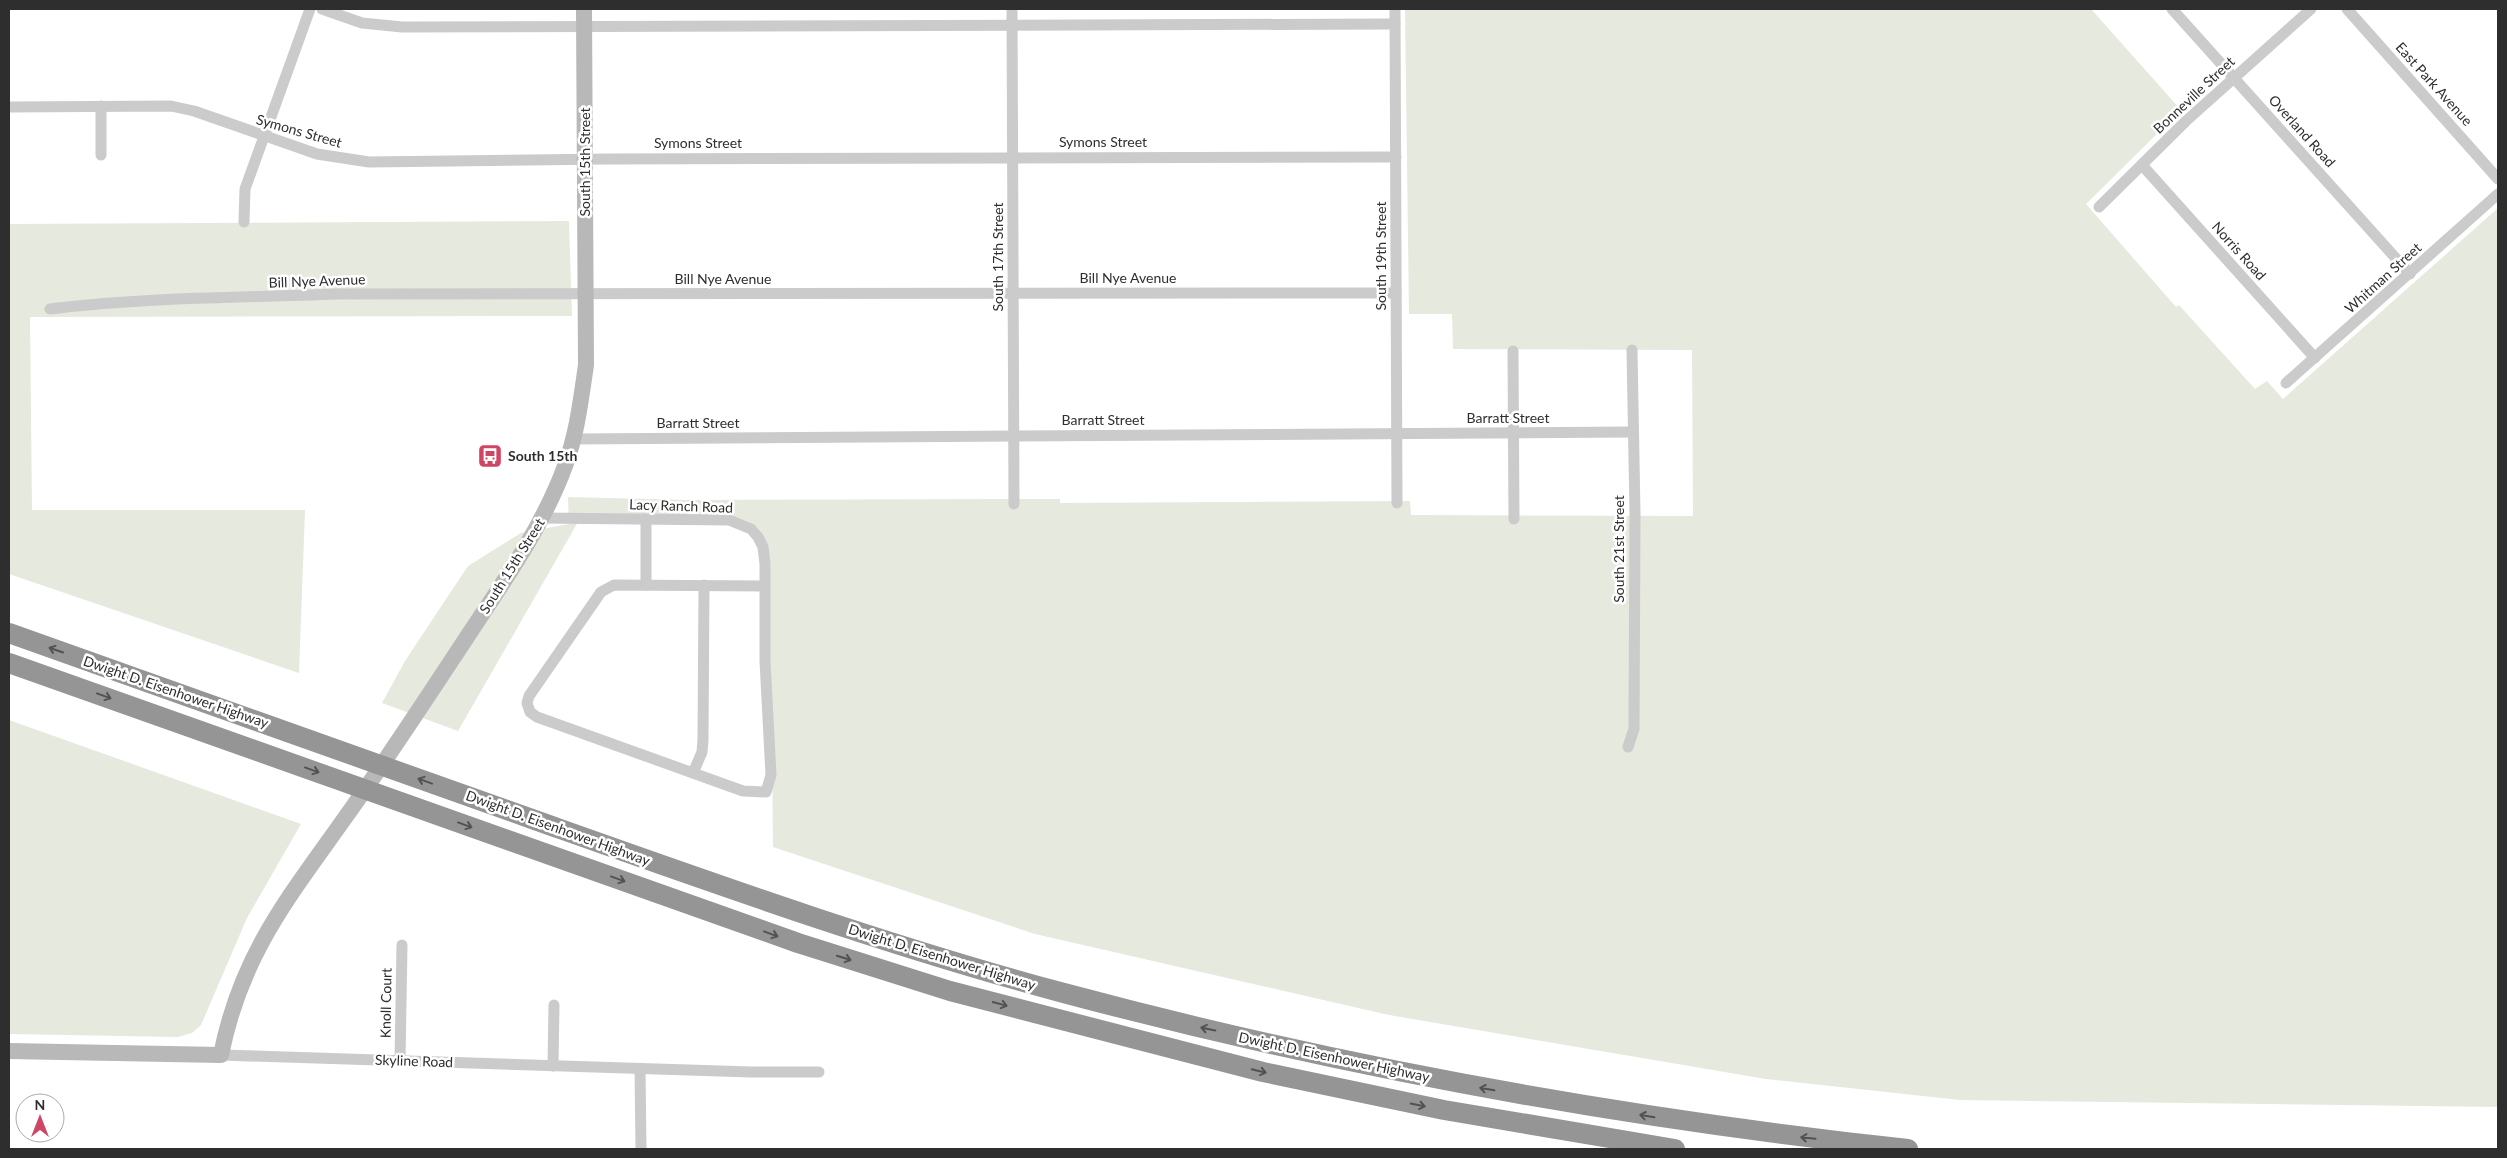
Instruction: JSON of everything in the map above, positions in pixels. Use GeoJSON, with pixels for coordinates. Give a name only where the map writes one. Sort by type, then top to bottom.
{"type":"FeatureCollection","features":[{"type":"Feature","properties":{"kind":"highway","name":"Dwight D. Eisenhower Highway"},"geometry":{"type":"LineString","coordinates":[[9,633],[812,917],[1057,991],[1190,1025],[1446,1082],[1652,1117],[1782,1136],[1908,1149]]}},
{"type":"Feature","properties":{"kind":"highway","name":"Dwight D. Eisenhower Highway"},"geometry":{"type":"LineString","coordinates":[[9,663],[798,943],[950,991],[1263,1072],[1444,1110],[1675,1149]]}},
{"type":"Feature","properties":{"kind":"main road","name":"South 15th Street"},"geometry":{"type":"LineString","coordinates":[[221,1055],[233,1004],[253,957],[289,894],[401,738],[504,581],[542,518],[566,464],[573,439],[586,365],[584,9]]}},
{"type":"Feature","properties":{"kind":"main road","name":"Skyline Road"},"geometry":{"type":"LineString","coordinates":[[9,1051],[221,1055]]}},
{"type":"Feature","properties":{"kind":"street"},"geometry":{"type":"LineString","coordinates":[[244,222],[245,189],[310,9]]}},
{"type":"Feature","properties":{"kind":"street"},"geometry":{"type":"LineString","coordinates":[[322,9],[362,23],[402,27],[1395,24]]}},
{"type":"Feature","properties":{"kind":"street","name":"South 17th Street"},"geometry":{"type":"LineString","coordinates":[[1012,9],[1014,504]]}},
{"type":"Feature","properties":{"kind":"street","name":"South 19th Street"},"geometry":{"type":"LineString","coordinates":[[1395,9],[1397,503]]}},
{"type":"Feature","properties":{"kind":"street","name":"Overland Road"},"geometry":{"type":"LineString","coordinates":[[2172,9],[2410,274]]}},
{"type":"Feature","properties":{"kind":"street","name":"Bonneville Street"},"geometry":{"type":"LineString","coordinates":[[2099,206],[2234,78],[2311,9]]}},
{"type":"Feature","properties":{"kind":"street","name":"East Park Avenue"},"geometry":{"type":"LineString","coordinates":[[2347,9],[2498,179]]}},
{"type":"Feature","properties":{"kind":"street"},"geometry":{"type":"LineString","coordinates":[[101,106],[101,155]]}},
{"type":"Feature","properties":{"kind":"street","name":"Symons Street"},"geometry":{"type":"LineString","coordinates":[[9,107],[171,106],[194,111],[317,154],[369,162],[585,159],[1396,157]]}},
{"type":"Feature","properties":{"kind":"street","name":"Norris Road"},"geometry":{"type":"LineString","coordinates":[[2142,165],[2315,358]]}},
{"type":"Feature","properties":{"kind":"street","name":"Whitman Street"},"geometry":{"type":"LineString","coordinates":[[2286,383],[2498,194]]}},
{"type":"Feature","properties":{"kind":"street","name":"Bill Nye Avenue"},"geometry":{"type":"LineString","coordinates":[[50,309],[113,301],[336,294],[1396,293]]}},
{"type":"Feature","properties":{"kind":"street","name":"South 21st Street"},"geometry":{"type":"LineString","coordinates":[[1628,747],[1634,729],[1632,350]]}},
{"type":"Feature","properties":{"kind":"street"},"geometry":{"type":"LineString","coordinates":[[1513,351],[1514,519]]}},
{"type":"Feature","properties":{"kind":"street","name":"Barratt Street"},"geometry":{"type":"LineString","coordinates":[[573,439],[1632,432]]}},
{"type":"Feature","properties":{"kind":"street","name":"Lacy Ranch Road"},"geometry":{"type":"LineString","coordinates":[[542,518],[729,520],[751,529],[758,537],[762,547],[765,586],[771,775],[766,792],[743,792],[693,773]]}},
{"type":"Feature","properties":{"kind":"street"},"geometry":{"type":"LineString","coordinates":[[646,519],[646,585]]}},
{"type":"Feature","properties":{"kind":"street"},"geometry":{"type":"LineString","coordinates":[[704,585],[703,740],[702,752],[693,773],[537,717],[530,712],[528,707],[529,696],[601,592],[614,586],[646,585],[704,585],[765,586]]}},
{"type":"Feature","properties":{"kind":"street","name":"Knoll Court"},"geometry":{"type":"LineString","coordinates":[[400,1061],[402,945]]}},
{"type":"Feature","properties":{"kind":"street"},"geometry":{"type":"LineString","coordinates":[[553,1066],[554,1005]]}},
{"type":"Feature","properties":{"kind":"street","name":"Skyline Road"},"geometry":{"type":"LineString","coordinates":[[221,1055],[640,1069],[819,1072]]}},
{"type":"Feature","properties":{"kind":"street"},"geometry":{"type":"LineString","coordinates":[[640,1069],[641,1149]]}},
{"type":"Feature","properties":{"kind":"shaded area"},"geometry":{"type":"Polygon","coordinates":[[[1405,9],[2091,9],[2181,110],[2086,204],[2176,307],[2179,305],[2255,389],[2267,381],[2283,399],[2498,208],[2498,1107],[1960,1100],[1766,1079],[1389,1015],[1035,934],[773,847],[772,753],[763,547],[741,523],[578,522],[458,731],[382,703],[405,661],[468,566],[521,533],[569,524],[568,497],[686,500],[1060,499],[1060,503],[1410,501],[1411,515],[1693,516],[1692,350],[1453,349],[1452,314],[1409,314],[1405,9]]]}},
{"type":"Feature","properties":{"kind":"shaded area"},"geometry":{"type":"Polygon","coordinates":[[[569,221],[572,316],[30,317],[32,510],[305,510],[299,673],[9,574],[9,224],[569,221]]]}},
{"type":"Feature","properties":{"kind":"shaded area"},"geometry":{"type":"Polygon","coordinates":[[[9,720],[301,824],[247,918],[201,1025],[192,1033],[178,1037],[9,1034],[9,720]]]}},
{"type":"Feature","properties":{"kind":"place","name":"South 15th"},"geometry":{"type":"Point","coordinates":[490,456]}}]}
